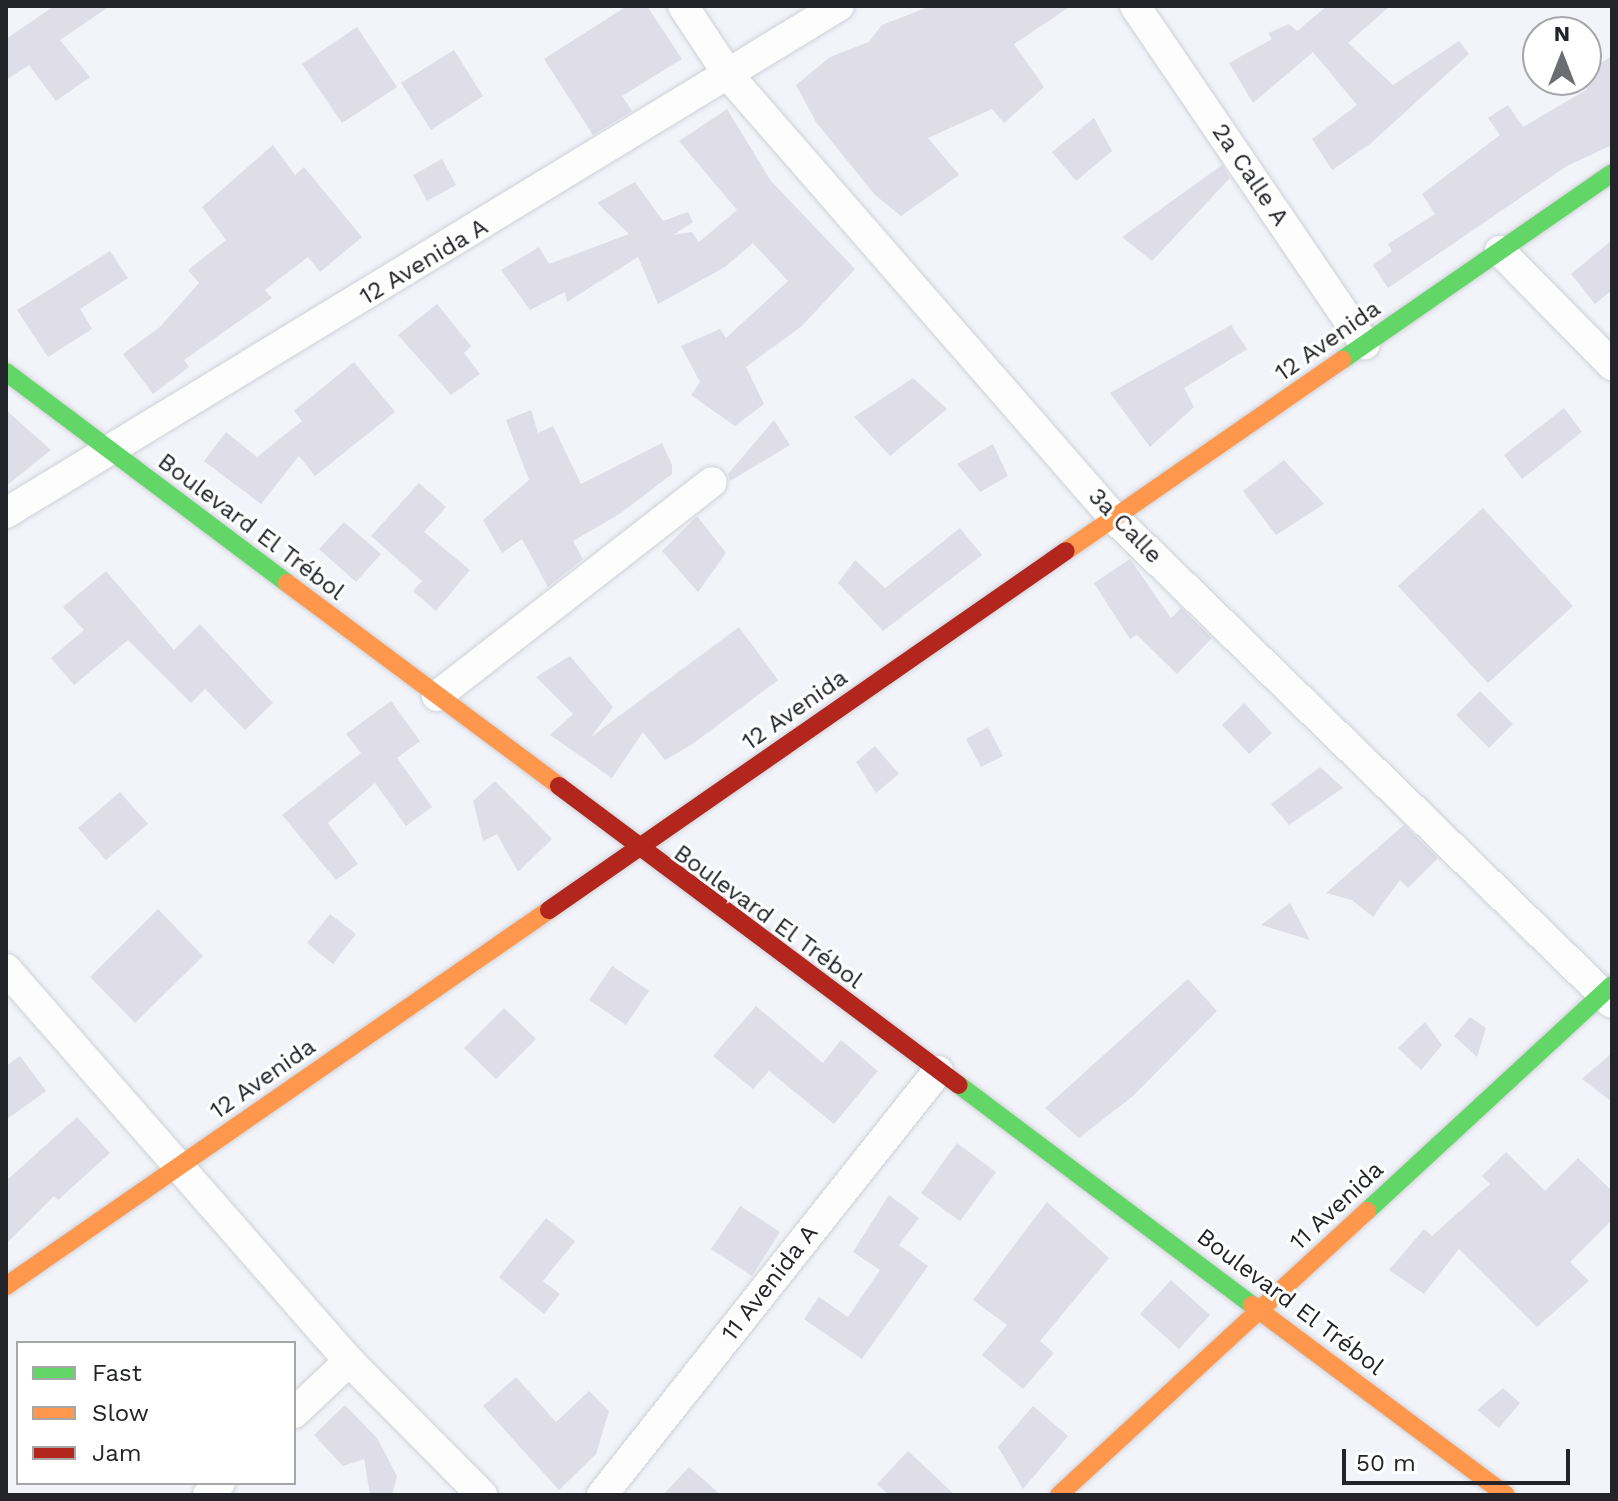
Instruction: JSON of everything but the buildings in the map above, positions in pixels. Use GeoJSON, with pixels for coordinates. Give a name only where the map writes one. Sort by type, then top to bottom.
{"type":"FeatureCollection","features":[{"type":"Feature","properties":{"kind":"street","name":"3a Calle"},"geometry":{"type":"LineString","coordinates":[[683,6],[730,77],[1114,518],[1609,994]]}},
{"type":"Feature","properties":{"kind":"street","name":"12 Avenida A"},"geometry":{"type":"LineString","coordinates":[[6,513],[730,77],[839,6]]}},
{"type":"Feature","properties":{"kind":"street","name":"2a Calle A"},"geometry":{"type":"LineString","coordinates":[[1135,6],[1365,344]]}},
{"type":"Feature","properties":{"kind":"street","name":"12 Avenida"},"geometry":{"type":"LineString","coordinates":[[6,1286],[1612,173]]}},
{"type":"Feature","properties":{"kind":"street"},"geometry":{"type":"LineString","coordinates":[[1500,251],[1612,365]]}},
{"type":"Feature","properties":{"kind":"street","name":"Boulevard El Trébol"},"geometry":{"type":"LineString","coordinates":[[6,372],[437,696],[636,850],[1261,1309],[1506,1495]]}},
{"type":"Feature","properties":{"kind":"street"},"geometry":{"type":"LineString","coordinates":[[437,696],[712,482]]}},
{"type":"Feature","properties":{"kind":"street"},"geometry":{"type":"LineString","coordinates":[[6,969],[182,1165],[349,1361],[482,1495]]}},
{"type":"Feature","properties":{"kind":"street","name":"11 Avenida"},"geometry":{"type":"LineString","coordinates":[[1059,1495],[1609,994]]}},
{"type":"Feature","properties":{"kind":"street","name":"11 Avenida A"},"geometry":{"type":"LineString","coordinates":[[602,1495],[938,1071]]}},
{"type":"Feature","properties":{"kind":"street"},"geometry":{"type":"LineString","coordinates":[[296,1411],[349,1361]]}},
{"type":"Feature","properties":{"kind":"traffic: fast"},"geometry":{"type":"LineString","coordinates":[[1342,360],[1612,173]]}},
{"type":"Feature","properties":{"kind":"traffic: fast"},"geometry":{"type":"LineString","coordinates":[[6,372],[287,583]]}},
{"type":"Feature","properties":{"kind":"traffic: fast"},"geometry":{"type":"LineString","coordinates":[[1367,1211],[1612,985]]}},
{"type":"Feature","properties":{"kind":"traffic: fast"},"geometry":{"type":"LineString","coordinates":[[959,1085],[1252,1305]]}},
{"type":"Feature","properties":{"kind":"traffic: slow"},"geometry":{"type":"LineString","coordinates":[[1066,551],[1342,360]]}},
{"type":"Feature","properties":{"kind":"traffic: slow"},"geometry":{"type":"LineString","coordinates":[[287,583],[559,786]]}},
{"type":"Feature","properties":{"kind":"traffic: slow"},"geometry":{"type":"LineString","coordinates":[[6,1286],[549,910]]}},
{"type":"Feature","properties":{"kind":"traffic: slow"},"geometry":{"type":"LineString","coordinates":[[1059,1495],[1367,1211]]}},
{"type":"Feature","properties":{"kind":"traffic: slow"},"geometry":{"type":"LineString","coordinates":[[1252,1305],[1506,1495]]}},
{"type":"Feature","properties":{"kind":"traffic: jam"},"geometry":{"type":"LineString","coordinates":[[549,910],[1066,551]]}},
{"type":"Feature","properties":{"kind":"traffic: jam"},"geometry":{"type":"LineString","coordinates":[[559,786],[959,1085]]}}]}
